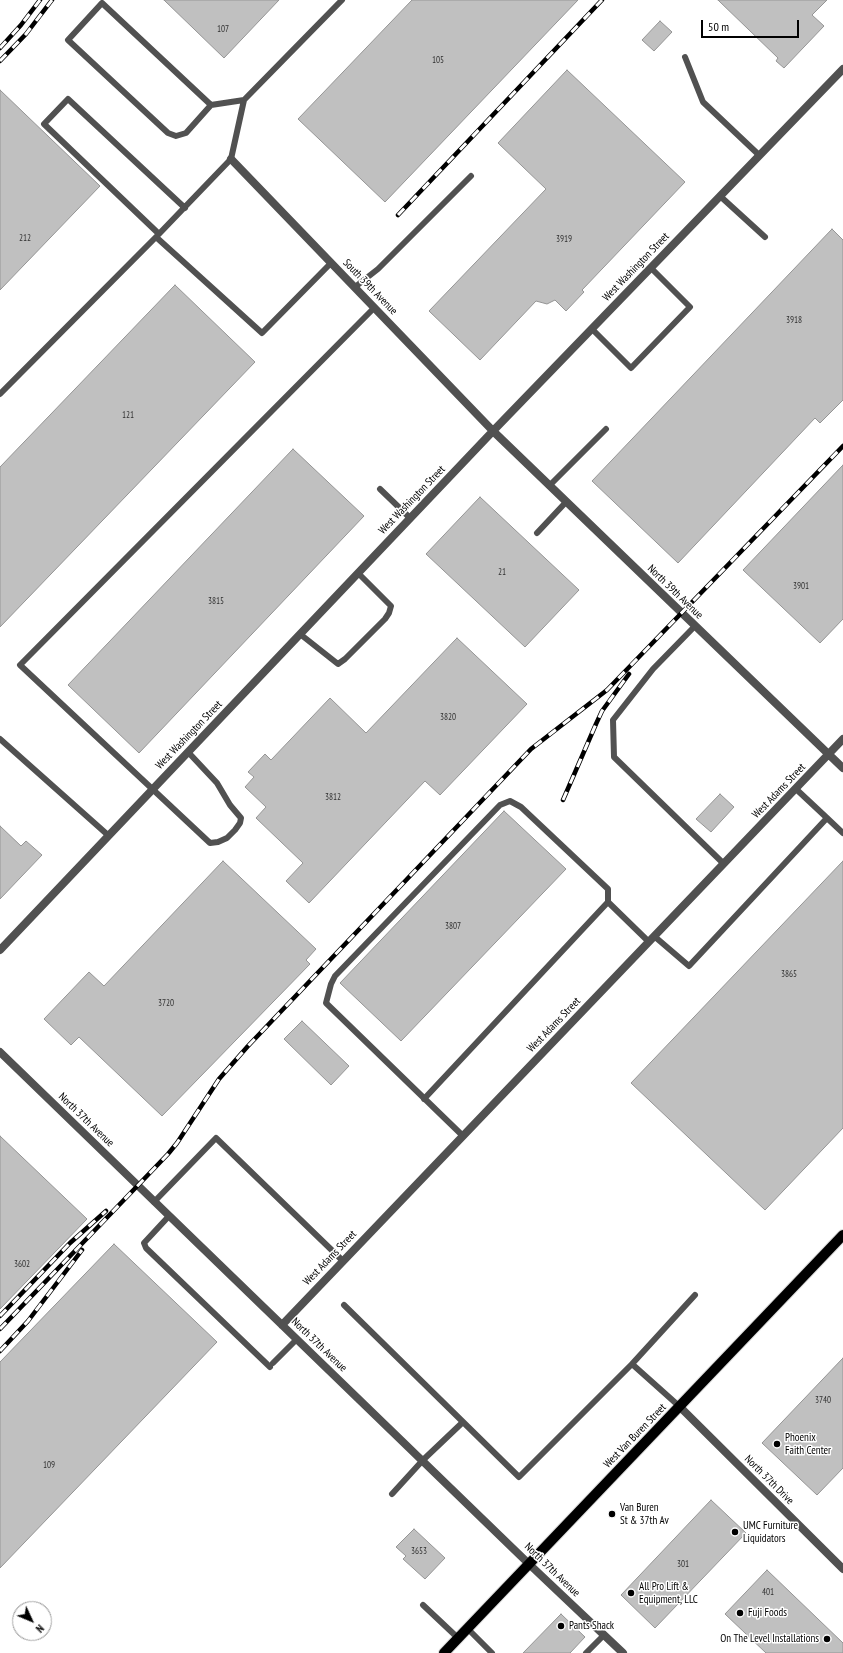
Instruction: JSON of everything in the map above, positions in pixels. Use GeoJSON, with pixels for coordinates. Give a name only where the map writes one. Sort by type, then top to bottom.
{"type":"FeatureCollection","features":[{"type":"Feature","properties":{"kind":"main road","name":"West Van Buren Street"},"geometry":{"type":"LineString","coordinates":[[444,1653],[843,1235]]}},
{"type":"Feature","properties":{"kind":"street","name":"West Washington Street"},"geometry":{"type":"LineString","coordinates":[[0,950],[493,431],[843,69]]}},
{"type":"Feature","properties":{"kind":"street","name":"South 39th Avenue"},"geometry":{"type":"LineString","coordinates":[[231,159],[493,431]]}},
{"type":"Feature","properties":{"kind":"street","name":"North 39th Avenue"},"geometry":{"type":"LineString","coordinates":[[493,431],[843,768]]}},
{"type":"Feature","properties":{"kind":"street","name":"West Adams Street"},"geometry":{"type":"LineString","coordinates":[[282,1325],[843,740]]}},
{"type":"Feature","properties":{"kind":"street","name":"North 37th Avenue"},"geometry":{"type":"LineString","coordinates":[[0,1052],[529,1564],[623,1653]]}},
{"type":"Feature","properties":{"kind":"street","name":"North 37th Drive"},"geometry":{"type":"LineString","coordinates":[[679,1406],[843,1569]]}},
{"type":"Feature","properties":{"kind":"lane"},"geometry":{"type":"LineString","coordinates":[[0,394],[185,208],[231,159],[244,100],[342,0]]}},
{"type":"Feature","properties":{"kind":"lane"},"geometry":{"type":"LineString","coordinates":[[211,105],[102,3],[68,40],[168,133],[176,136],[186,133],[211,105],[244,100]]}},
{"type":"Feature","properties":{"kind":"lane"},"geometry":{"type":"LineString","coordinates":[[685,57],[703,102],[759,155]]}},
{"type":"Feature","properties":{"kind":"lane"},"geometry":{"type":"LineString","coordinates":[[185,208],[68,99],[44,124],[158,235],[262,333],[331,263]]}},
{"type":"Feature","properties":{"kind":"lane"},"geometry":{"type":"LineString","coordinates":[[355,287],[378,269],[471,176]]}},
{"type":"Feature","properties":{"kind":"lane"},"geometry":{"type":"LineString","coordinates":[[720,196],[765,237]]}},
{"type":"Feature","properties":{"kind":"lane"},"geometry":{"type":"LineString","coordinates":[[592,329],[631,368],[690,307],[651,268]]}},
{"type":"Feature","properties":{"kind":"lane"},"geometry":{"type":"LineString","coordinates":[[188,752],[217,783],[230,805],[241,818],[240,823],[235,830],[227,838],[218,842],[210,843],[20,665],[374,308]]}},
{"type":"Feature","properties":{"kind":"lane"},"geometry":{"type":"LineString","coordinates":[[549,486],[606,429]]}},
{"type":"Feature","properties":{"kind":"lane"},"geometry":{"type":"LineString","coordinates":[[380,489],[410,518]]}},
{"type":"Feature","properties":{"kind":"lane"},"geometry":{"type":"LineString","coordinates":[[537,533],[566,502]]}},
{"type":"Feature","properties":{"kind":"lane"},"geometry":{"type":"LineString","coordinates":[[300,634],[338,664],[345,659],[385,619],[391,606],[358,573]]}},
{"type":"Feature","properties":{"kind":"lane"},"geometry":{"type":"LineString","coordinates":[[695,626],[653,669],[613,720],[614,757],[724,864]]}},
{"type":"Feature","properties":{"kind":"lane"},"geometry":{"type":"LineString","coordinates":[[0,739],[109,836]]}},
{"type":"Feature","properties":{"kind":"lane"},"geometry":{"type":"LineString","coordinates":[[796,789],[843,833]]}},
{"type":"Feature","properties":{"kind":"lane"},"geometry":{"type":"LineString","coordinates":[[424,1099],[608,902],[608,889],[521,807],[510,801],[504,802],[500,805],[335,976],[330,984],[326,1003],[424,1099],[462,1136]]}},
{"type":"Feature","properties":{"kind":"lane"},"geometry":{"type":"LineString","coordinates":[[608,902],[652,939],[689,966],[827,818]]}},
{"type":"Feature","properties":{"kind":"lane"},"geometry":{"type":"LineString","coordinates":[[154,1202],[216,1138],[343,1261]]}},
{"type":"Feature","properties":{"kind":"lane"},"geometry":{"type":"LineString","coordinates":[[169,1216],[144,1243],[146,1248],[272,1365],[297,1340]]}},
{"type":"Feature","properties":{"kind":"lane"},"geometry":{"type":"LineString","coordinates":[[344,1305],[519,1477],[632,1364],[695,1295]]}},
{"type":"Feature","properties":{"kind":"lane"},"geometry":{"type":"LineString","coordinates":[[632,1364],[679,1406]]}},
{"type":"Feature","properties":{"kind":"lane"},"geometry":{"type":"LineString","coordinates":[[392,1494],[423,1460],[463,1422]]}},
{"type":"Feature","properties":{"kind":"lane"},"geometry":{"type":"LineString","coordinates":[[423,1605],[458,1638]]}},
{"type":"Feature","properties":{"kind":"lane"},"geometry":{"type":"LineString","coordinates":[[467,1628],[492,1653]]}},
{"type":"Feature","properties":{"kind":"lane"},"geometry":{"type":"LineString","coordinates":[[586,1653],[604,1635]]}},
{"type":"Feature","properties":{"kind":"building"},"geometry":{"type":"Polygon","coordinates":[[[164,0],[279,0],[224,58],[164,0]]]}},
{"type":"Feature","properties":{"kind":"building"},"geometry":{"type":"Polygon","coordinates":[[[412,0],[578,0],[385,202],[298,119],[412,0]]]}},
{"type":"Feature","properties":{"kind":"building"},"geometry":{"type":"Polygon","coordinates":[[[718,0],[827,0],[812,15],[824,26],[784,68],[776,61],[778,58],[718,0]]]}},
{"type":"Feature","properties":{"kind":"building"},"geometry":{"type":"Polygon","coordinates":[[[660,21],[672,32],[654,51],[642,40],[660,21]]]}},
{"type":"Feature","properties":{"kind":"building"},"geometry":{"type":"Polygon","coordinates":[[[567,70],[685,182],[582,290],[584,292],[566,311],[555,300],[547,304],[536,301],[480,360],[429,311],[546,189],[498,143],[567,70]]]}},
{"type":"Feature","properties":{"kind":"building"},"geometry":{"type":"Polygon","coordinates":[[[0,90],[100,186],[0,290],[0,90]]]}},
{"type":"Feature","properties":{"kind":"building"},"geometry":{"type":"Polygon","coordinates":[[[832,229],[843,240],[843,400],[820,423],[815,418],[678,563],[592,481],[832,229]]]}},
{"type":"Feature","properties":{"kind":"building"},"geometry":{"type":"Polygon","coordinates":[[[175,285],[255,362],[0,627],[0,467],[175,285]]]}},
{"type":"Feature","properties":{"kind":"building"},"geometry":{"type":"Polygon","coordinates":[[[293,449],[364,516],[139,753],[68,685],[293,449]]]}},
{"type":"Feature","properties":{"kind":"building"},"geometry":{"type":"Polygon","coordinates":[[[843,465],[843,619],[820,643],[743,570],[843,465]]]}},
{"type":"Feature","properties":{"kind":"building"},"geometry":{"type":"Polygon","coordinates":[[[480,497],[579,590],[525,647],[426,554],[480,497]]]}},
{"type":"Feature","properties":{"kind":"building"},"geometry":{"type":"Polygon","coordinates":[[[457,638],[527,704],[440,795],[425,781],[309,903],[286,881],[303,863],[256,818],[266,807],[245,787],[254,777],[248,772],[265,754],[271,760],[330,698],[366,733],[457,638]]]}},
{"type":"Feature","properties":{"kind":"building"},"geometry":{"type":"Polygon","coordinates":[[[720,794],[734,807],[711,832],[696,819],[720,794]]]}},
{"type":"Feature","properties":{"kind":"building"},"geometry":{"type":"Polygon","coordinates":[[[504,811],[566,869],[401,1041],[340,983],[504,811]]]}},
{"type":"Feature","properties":{"kind":"building"},"geometry":{"type":"Polygon","coordinates":[[[0,826],[21,846],[26,841],[42,855],[0,899],[0,826]]]}},
{"type":"Feature","properties":{"kind":"building"},"geometry":{"type":"Polygon","coordinates":[[[223,861],[316,949],[306,960],[310,964],[162,1116],[79,1037],[71,1045],[44,1019],[89,972],[104,986],[223,861]]]}},
{"type":"Feature","properties":{"kind":"building"},"geometry":{"type":"Polygon","coordinates":[[[843,861],[843,1128],[765,1210],[631,1083],[843,861]]]}},
{"type":"Feature","properties":{"kind":"building"},"geometry":{"type":"Polygon","coordinates":[[[302,1021],[349,1066],[331,1085],[284,1039],[302,1021]]]}},
{"type":"Feature","properties":{"kind":"building"},"geometry":{"type":"Polygon","coordinates":[[[0,1136],[87,1219],[0,1309],[0,1136]]]}},
{"type":"Feature","properties":{"kind":"building"},"geometry":{"type":"Polygon","coordinates":[[[114,1244],[217,1342],[0,1568],[0,1362],[114,1244]]]}},
{"type":"Feature","properties":{"kind":"building"},"geometry":{"type":"Polygon","coordinates":[[[843,1358],[843,1468],[817,1495],[762,1443],[843,1358]]]}},
{"type":"Feature","properties":{"kind":"building"},"geometry":{"type":"Polygon","coordinates":[[[711,1500],[746,1533],[655,1628],[621,1595],[711,1500]]]}},
{"type":"Feature","properties":{"kind":"building"},"geometry":{"type":"Polygon","coordinates":[[[414,1529],[445,1558],[425,1579],[403,1559],[406,1556],[396,1547],[414,1529]]]}},
{"type":"Feature","properties":{"kind":"building"},"geometry":{"type":"Polygon","coordinates":[[[767,1570],[843,1643],[843,1653],[766,1653],[725,1614],[767,1570]]]}},
{"type":"Feature","properties":{"kind":"building","name":"Pants Shack"},"geometry":{"type":"Polygon","coordinates":[[[561,1614],[585,1637],[570,1653],[523,1653],[561,1614]]]}},
{"type":"Feature","properties":{"kind":"railway"},"geometry":{"type":"LineString","coordinates":[[0,48],[21,25],[40,0]]}},
{"type":"Feature","properties":{"kind":"railway"},"geometry":{"type":"LineString","coordinates":[[0,61],[26,34],[52,0]]}},
{"type":"Feature","properties":{"kind":"railway"},"geometry":{"type":"LineString","coordinates":[[398,215],[602,0]]}},
{"type":"Feature","properties":{"kind":"railway"},"geometry":{"type":"LineString","coordinates":[[0,1329],[168,1154],[177,1143],[219,1079],[248,1046],[531,749],[607,690],[843,446]]}},
{"type":"Feature","properties":{"kind":"railway"},"geometry":{"type":"LineString","coordinates":[[563,800],[602,711],[629,674]]}},
{"type":"Feature","properties":{"kind":"railway"},"geometry":{"type":"LineString","coordinates":[[0,1316],[70,1243],[106,1211]]}},
{"type":"Feature","properties":{"kind":"railway"},"geometry":{"type":"LineString","coordinates":[[0,1351],[28,1321],[82,1250]]}},
{"type":"Feature","properties":{"kind":"place","name":"Phoenix Faith Center"},"geometry":{"type":"Point","coordinates":[777,1444]}},
{"type":"Feature","properties":{"kind":"place","name":"Van Buren St & 37th Av"},"geometry":{"type":"Point","coordinates":[612,1514]}},
{"type":"Feature","properties":{"kind":"place","name":"UMC Furniture Liquidators"},"geometry":{"type":"Point","coordinates":[735,1532]}},
{"type":"Feature","properties":{"kind":"place","name":"All Pro Lift & Equipment, LLC"},"geometry":{"type":"Point","coordinates":[631,1593]}},
{"type":"Feature","properties":{"kind":"place","name":"Fuji Foods"},"geometry":{"type":"Point","coordinates":[740,1613]}},
{"type":"Feature","properties":{"kind":"place","name":"Pants Shack"},"geometry":{"type":"Point","coordinates":[561,1626]}},
{"type":"Feature","properties":{"kind":"place","name":"On The Level Installations"},"geometry":{"type":"Point","coordinates":[827,1639]}}]}
